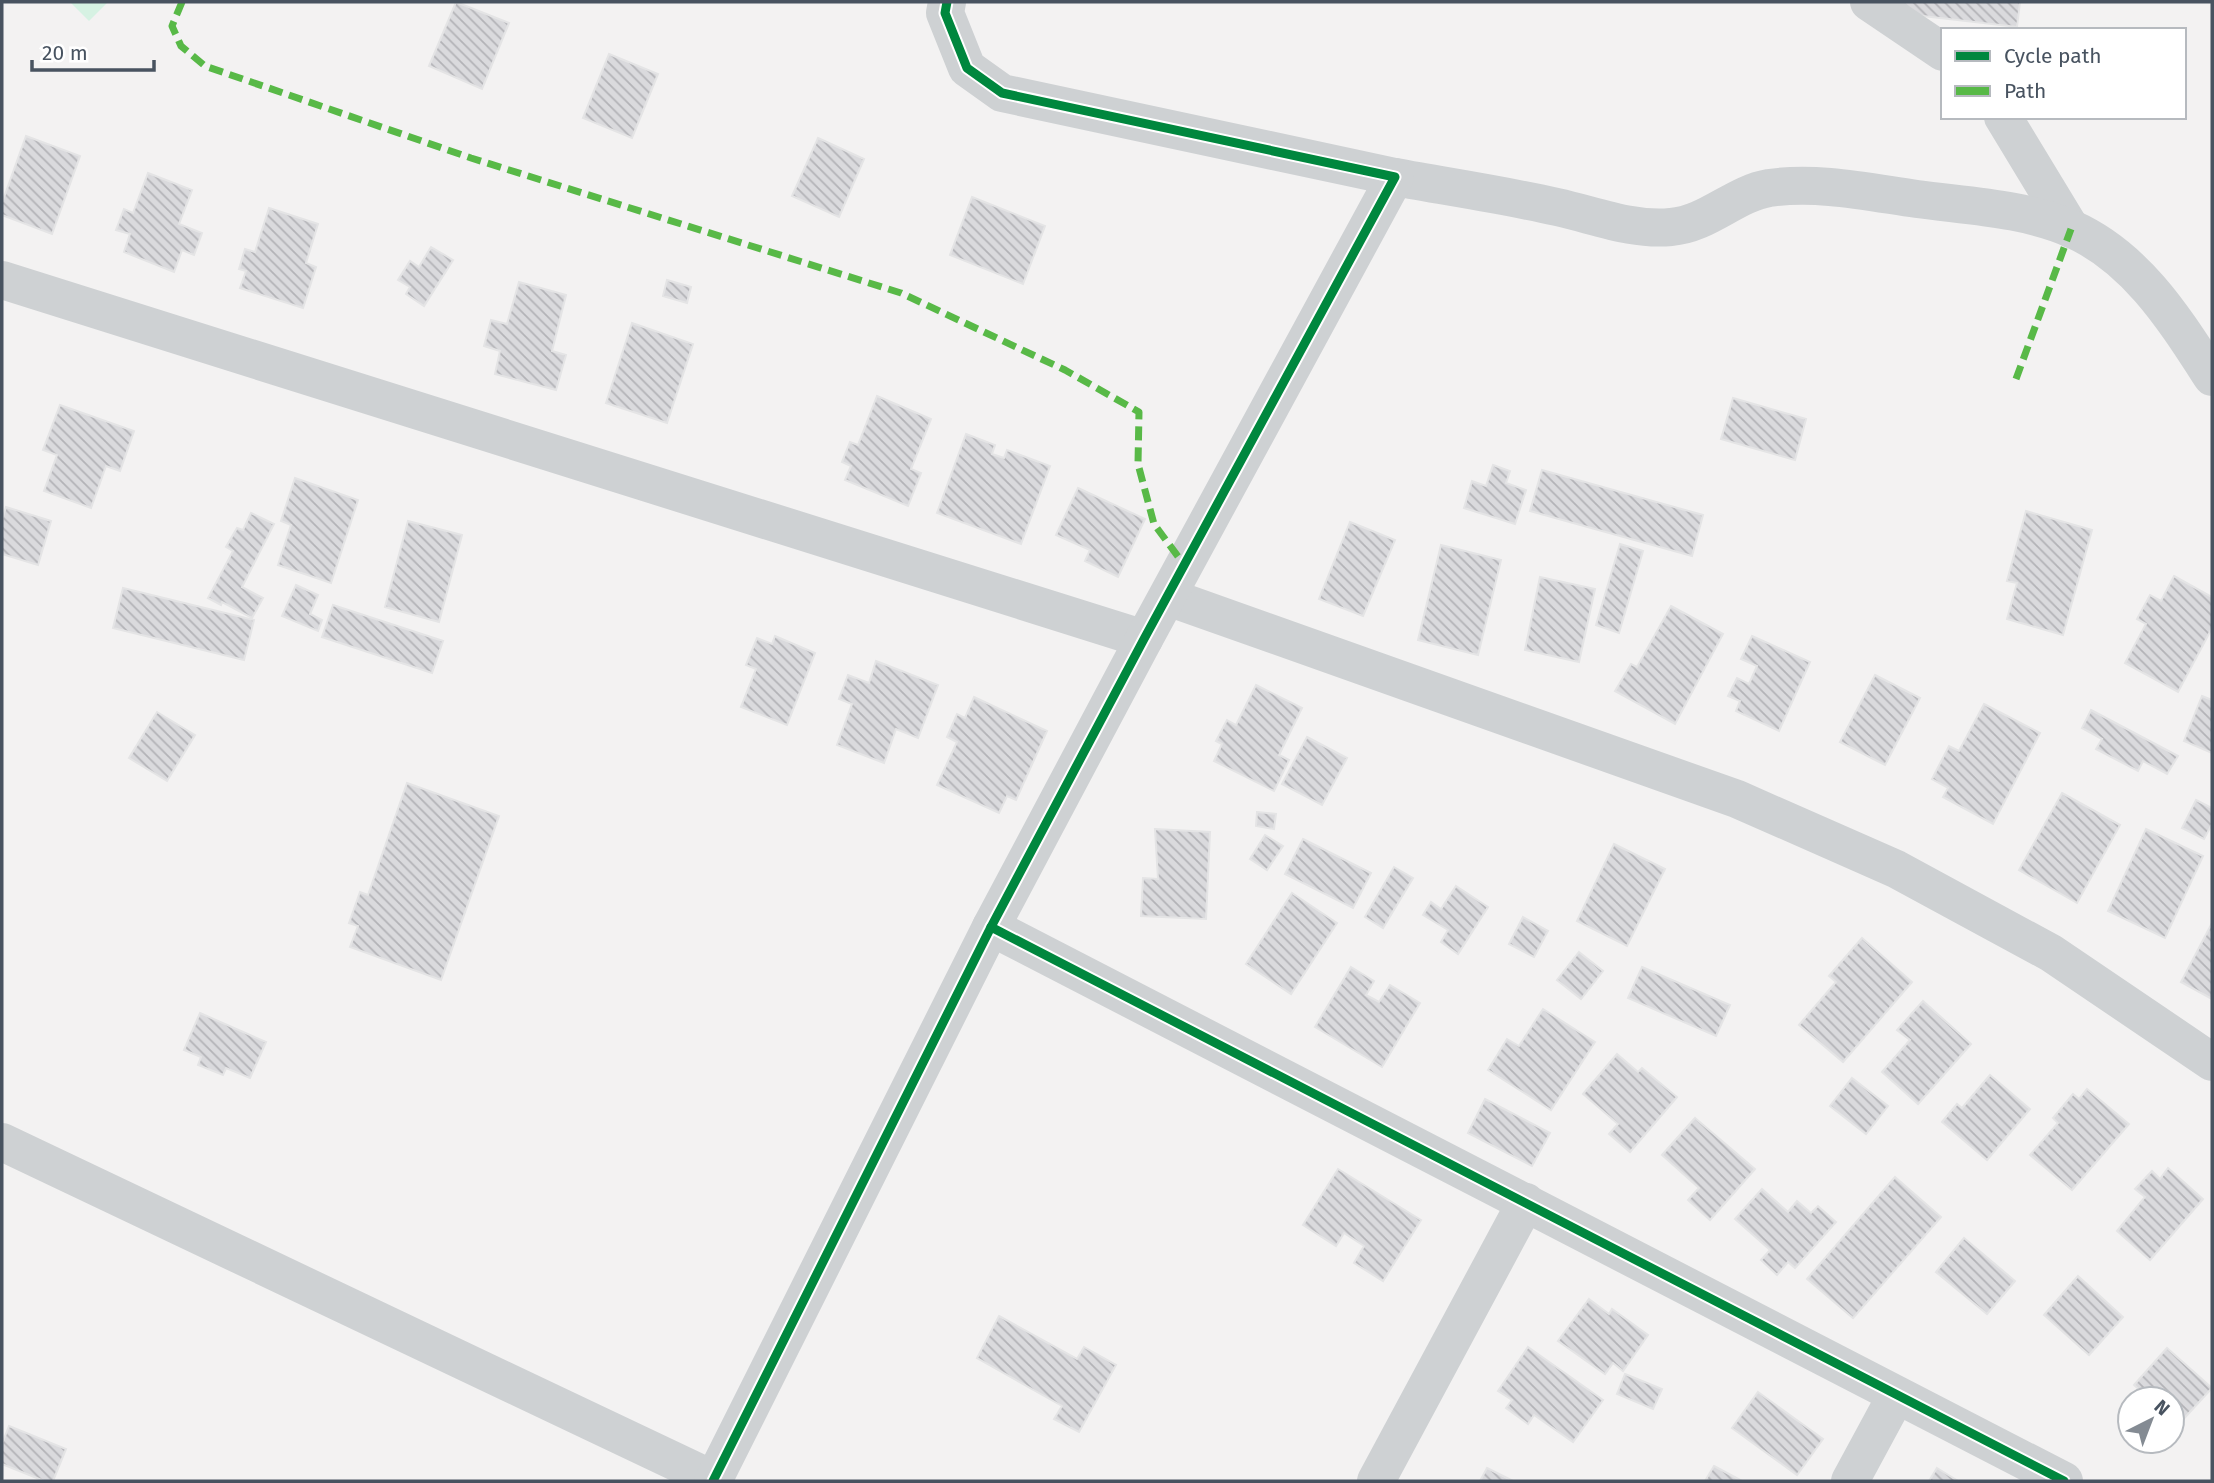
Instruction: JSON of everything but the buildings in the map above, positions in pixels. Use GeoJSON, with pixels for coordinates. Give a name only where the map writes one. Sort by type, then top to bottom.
{"type":"FeatureCollection","features":[{"type":"Feature","properties":{"kind":"street"},"geometry":{"type":"LineString","coordinates":[[947,2],[945,13],[967,68],[1002,93],[1395,177],[1555,206],[1635,226],[1671,227],[1696,222],[1765,189],[1817,186],[2020,214],[2071,229],[2100,245],[2129,267],[2169,310],[2212,377]]}},
{"type":"Feature","properties":{"kind":"street"},"geometry":{"type":"LineString","coordinates":[[1869,2],[1941,51]]}},
{"type":"Feature","properties":{"kind":"street"},"geometry":{"type":"LineString","coordinates":[[2004,119],[2071,229]]}},
{"type":"Feature","properties":{"kind":"street"},"geometry":{"type":"LineString","coordinates":[[2,1142],[713,1481],[991,927],[1395,177]]}},
{"type":"Feature","properties":{"kind":"street"},"geometry":{"type":"LineString","coordinates":[[2,280],[1144,639]]}},
{"type":"Feature","properties":{"kind":"street"},"geometry":{"type":"LineString","coordinates":[[1168,597],[1737,799],[1896,869],[2052,953],[2212,1062]]}},
{"type":"Feature","properties":{"kind":"street"},"geometry":{"type":"LineString","coordinates":[[991,927],[2064,1481]]}},
{"type":"Feature","properties":{"kind":"street"},"geometry":{"type":"LineString","coordinates":[[1376,1481],[1526,1202]]}},
{"type":"Feature","properties":{"kind":"street"},"geometry":{"type":"LineString","coordinates":[[1850,1481],[1896,1396]]}},
{"type":"Feature","properties":{"kind":"green space"},"geometry":{"type":"Polygon","coordinates":[[[70,2],[108,2],[89,21],[70,2]]]}},
{"type":"Feature","properties":{"kind":"marked path"},"geometry":{"type":"LineString","coordinates":[[182,2],[172,26],[181,46],[205,66],[471,158],[901,293],[1065,370],[1139,412],[1138,464],[1154,524],[1185,566]]}},
{"type":"Feature","properties":{"kind":"marked path"},"geometry":{"type":"LineString","coordinates":[[2016,379],[2071,229]]}},
{"type":"Feature","properties":{"kind":"cycle path"},"geometry":{"type":"LineString","coordinates":[[713,1481],[991,927],[1395,177],[1002,93],[967,68],[945,13],[947,2]]}},
{"type":"Feature","properties":{"kind":"cycle path"},"geometry":{"type":"LineString","coordinates":[[991,927],[2064,1481]]}}]}
